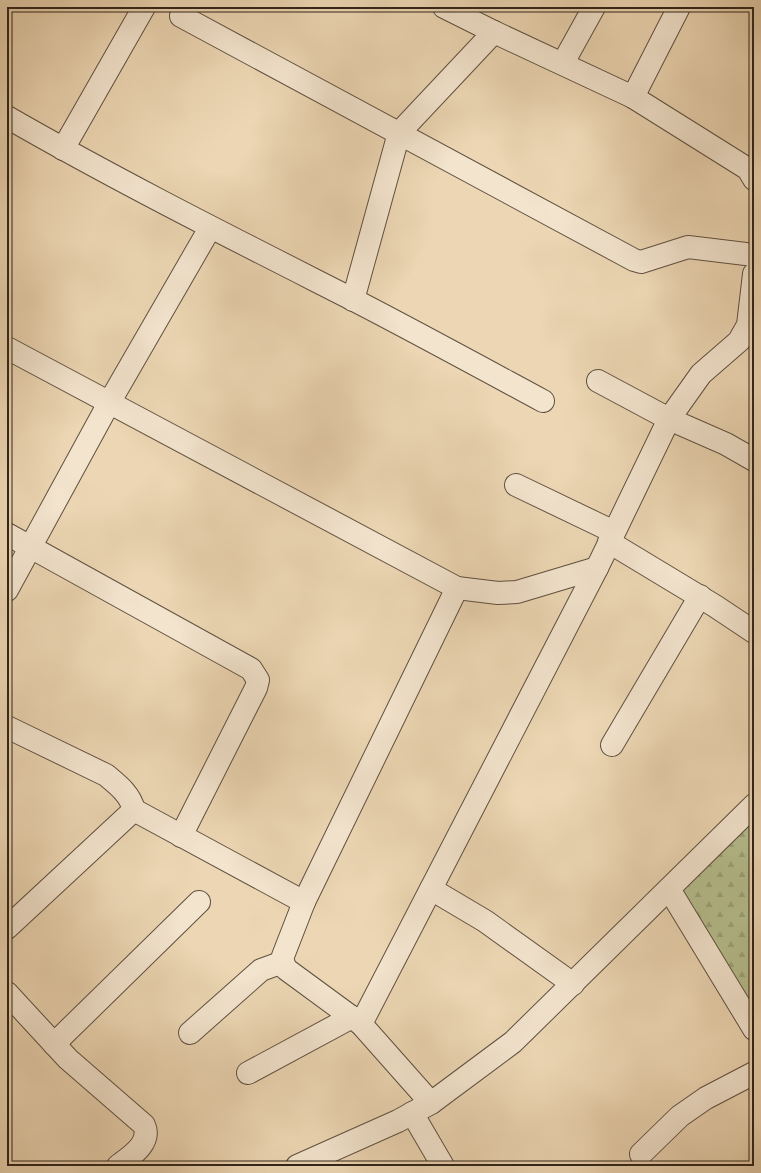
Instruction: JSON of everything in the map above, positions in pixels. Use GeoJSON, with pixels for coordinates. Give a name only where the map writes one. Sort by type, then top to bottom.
{"type":"FeatureCollection","features":[{"type":"Feature","properties":{"kind":"street"},"geometry":{"type":"LineString","coordinates":[[63,149],[144,7]]}},
{"type":"Feature","properties":{"kind":"street"},"geometry":{"type":"LineString","coordinates":[[444,7],[494,32],[633,96],[748,169],[754,178]]}},
{"type":"Feature","properties":{"kind":"street"},"geometry":{"type":"LineString","coordinates":[[563,63],[594,7]]}},
{"type":"Feature","properties":{"kind":"street"},"geometry":{"type":"LineString","coordinates":[[633,96],[680,7]]}},
{"type":"Feature","properties":{"kind":"street"},"geometry":{"type":"LineString","coordinates":[[181,16],[634,260],[641,262],[688,247],[754,255]]}},
{"type":"Feature","properties":{"kind":"street"},"geometry":{"type":"LineString","coordinates":[[353,300],[399,134],[494,32]]}},
{"type":"Feature","properties":{"kind":"street"},"geometry":{"type":"LineString","coordinates":[[7,117],[63,149],[210,228],[353,300],[543,401]]}},
{"type":"Feature","properties":{"kind":"street"},"geometry":{"type":"LineString","coordinates":[[7,590],[109,403],[210,228]]}},
{"type":"Feature","properties":{"kind":"street"},"geometry":{"type":"LineString","coordinates":[[248,1073],[356,1021],[431,889],[597,568],[669,419],[701,374],[739,341],[748,325],[754,274]]}},
{"type":"Feature","properties":{"kind":"street"},"geometry":{"type":"LineString","coordinates":[[7,348],[457,588],[498,593],[517,592],[597,568]]}},
{"type":"Feature","properties":{"kind":"street"},"geometry":{"type":"LineString","coordinates":[[598,381],[669,419],[726,444],[754,460]]}},
{"type":"Feature","properties":{"kind":"street"},"geometry":{"type":"LineString","coordinates":[[516,485],[611,537],[754,632]]}},
{"type":"Feature","properties":{"kind":"street"},"geometry":{"type":"LineString","coordinates":[[7,534],[251,669],[258,680],[256,688],[181,836]]}},
{"type":"Feature","properties":{"kind":"street"},"geometry":{"type":"LineString","coordinates":[[443,1166],[422,1108],[356,1021],[286,969],[282,962],[304,902],[457,588]]}},
{"type":"Feature","properties":{"kind":"street"},"geometry":{"type":"LineString","coordinates":[[612,745],[700,596]]}},
{"type":"Feature","properties":{"kind":"street"},"geometry":{"type":"LineString","coordinates":[[7,727],[106,775],[120,786],[131,799],[134,810],[304,902]]}},
{"type":"Feature","properties":{"kind":"street"},"geometry":{"type":"LineString","coordinates":[[297,1166],[422,1108],[513,1042],[754,805]]}},
{"type":"Feature","properties":{"kind":"street"},"geometry":{"type":"LineString","coordinates":[[7,928],[134,810]]}},
{"type":"Feature","properties":{"kind":"street"},"geometry":{"type":"LineString","coordinates":[[431,889],[485,922],[573,984]]}},
{"type":"Feature","properties":{"kind":"street"},"geometry":{"type":"LineString","coordinates":[[669,889],[754,1030]]}},
{"type":"Feature","properties":{"kind":"street"},"geometry":{"type":"LineString","coordinates":[[54,1044],[199,902]]}},
{"type":"Feature","properties":{"kind":"street"},"geometry":{"type":"LineString","coordinates":[[190,1033],[243,985],[262,970],[282,962]]}},
{"type":"Feature","properties":{"kind":"street"},"geometry":{"type":"LineString","coordinates":[[7,993],[54,1044],[86,1075],[144,1125],[146,1130],[146,1138],[142,1145],[118,1166]]}},
{"type":"Feature","properties":{"kind":"street"},"geometry":{"type":"LineString","coordinates":[[641,1154],[680,1116],[706,1098],[754,1073]]}},
{"type":"Feature","properties":{"kind":"green space"},"geometry":{"type":"Polygon","coordinates":[[[754,821],[754,1021],[673,894],[754,821]]]}}]}
